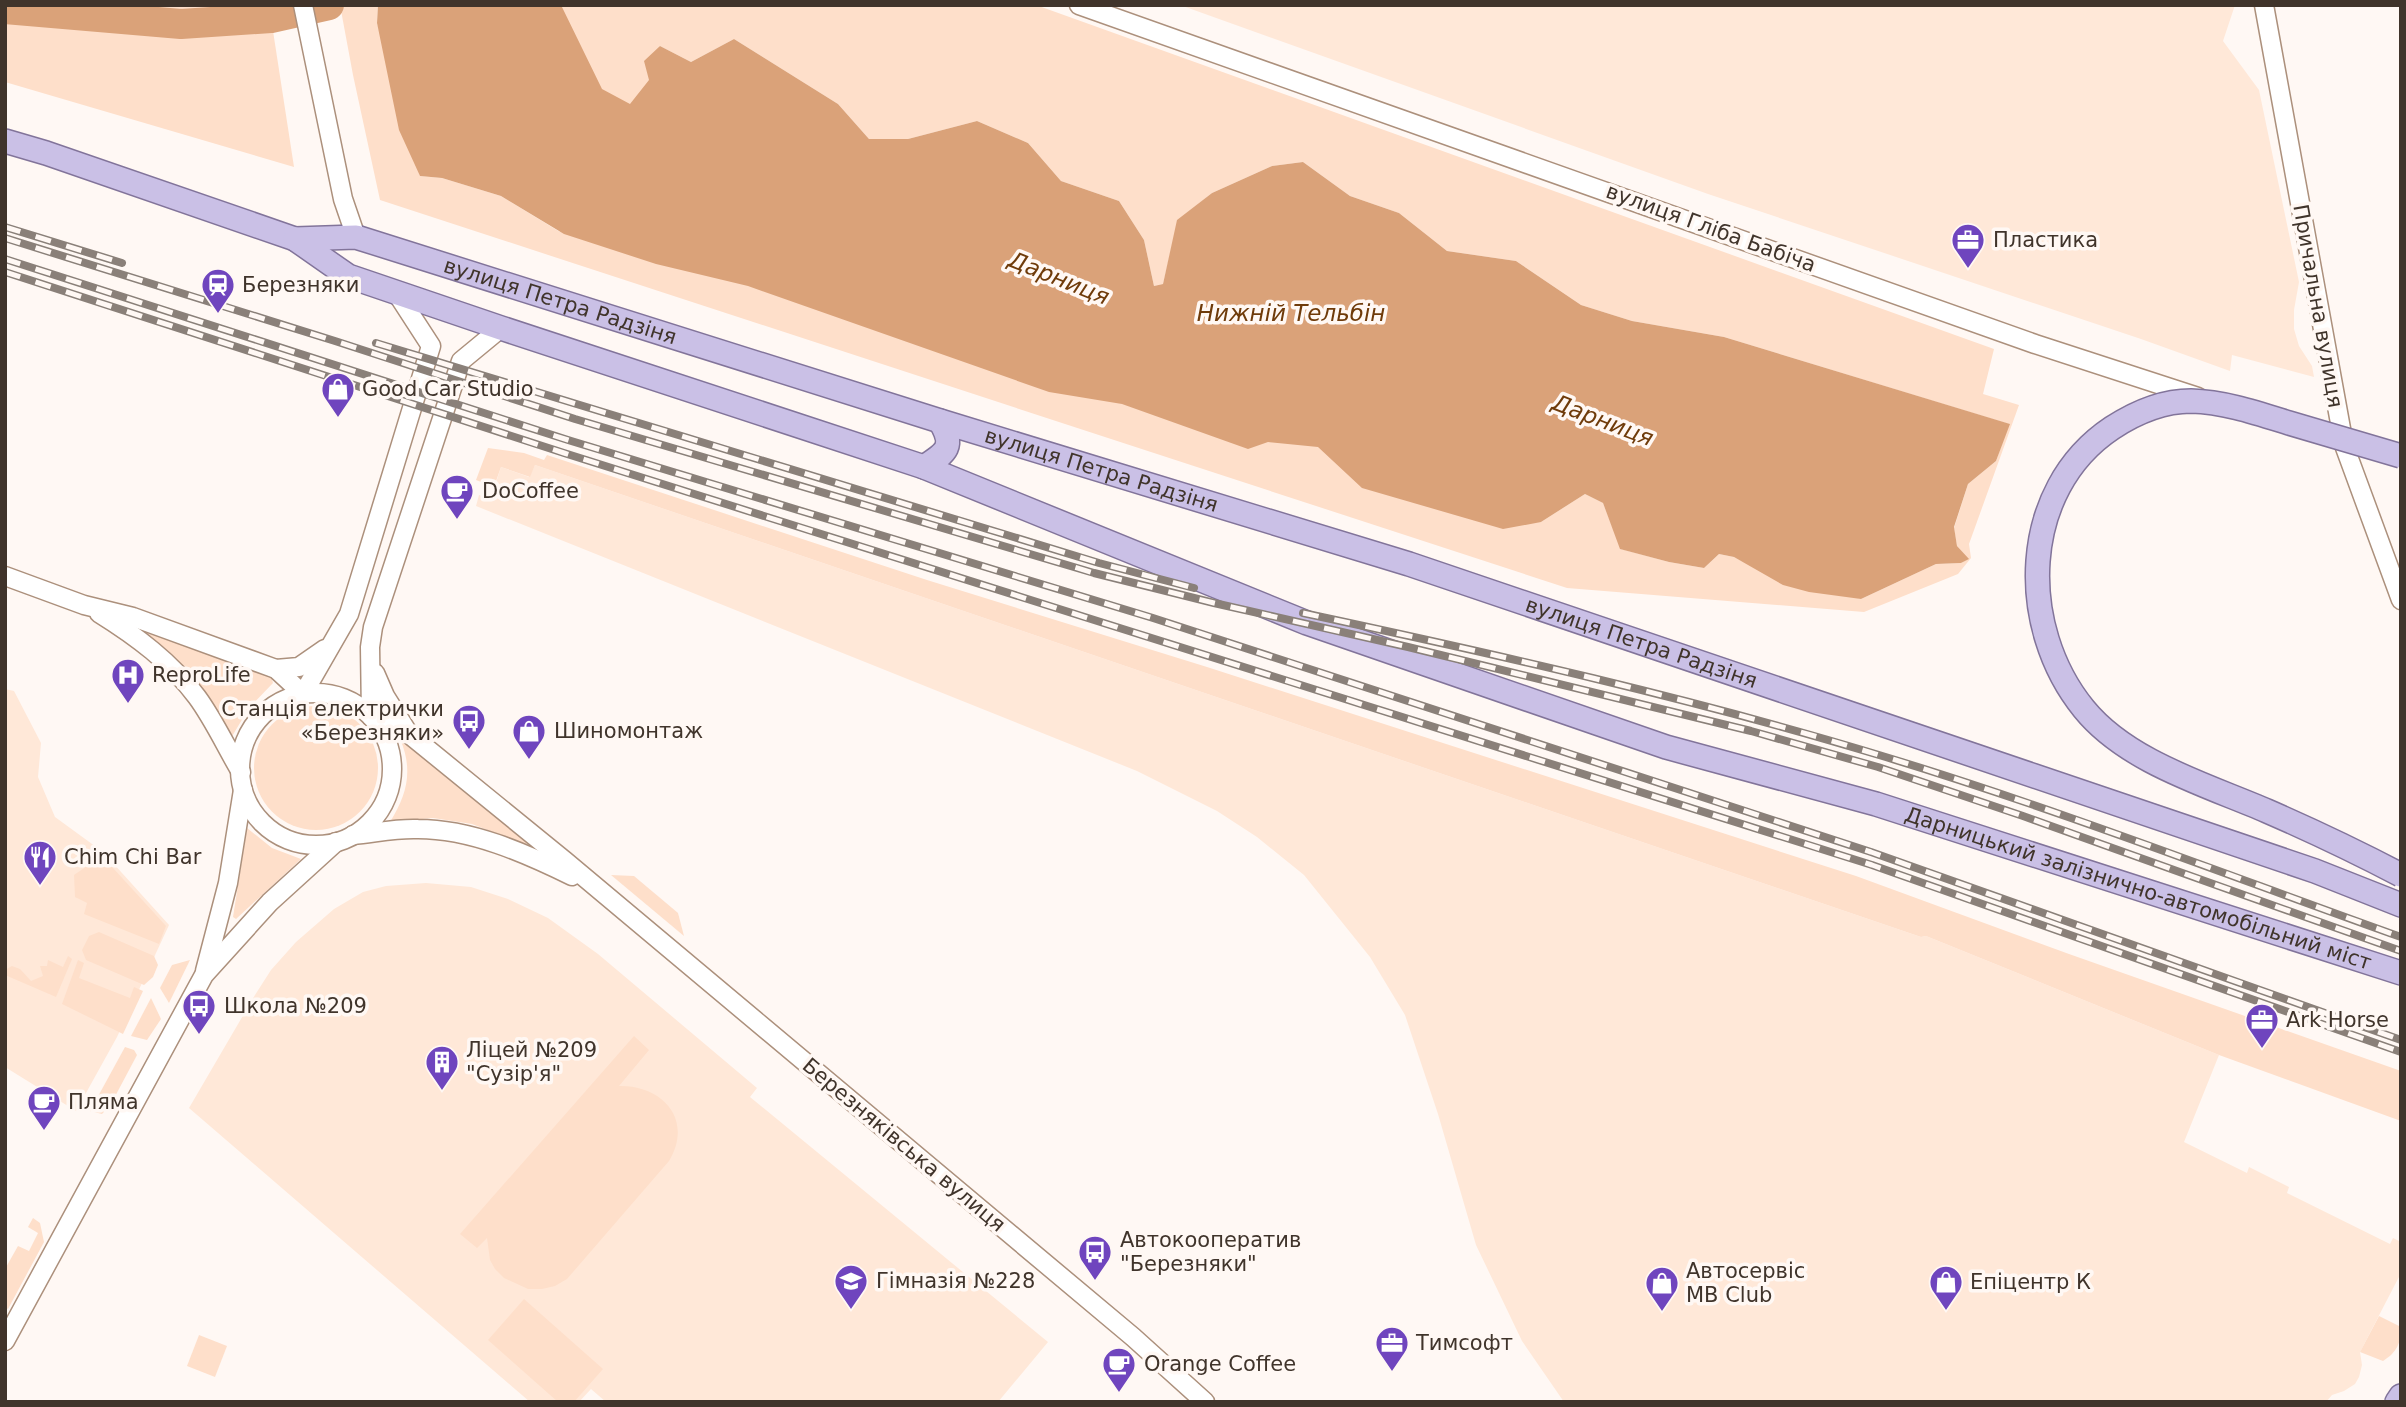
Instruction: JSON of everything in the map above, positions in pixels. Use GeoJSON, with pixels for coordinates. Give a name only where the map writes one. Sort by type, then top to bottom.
{"type":"FeatureCollection","features":[{"type":"Feature","properties":{"kind":"main road","name":"вулиця Петра Радзіня"},"geometry":{"type":"LineString","coordinates":[[5,141],[59,157],[295,239],[348,276],[924,467],[1320,627],[1666,747],[1876,804]]}},
{"type":"Feature","properties":{"kind":"main road","name":"вулиця Петра Радзіня"},"geometry":{"type":"LineString","coordinates":[[295,239],[356,237],[940,421],[1409,564],[2315,871],[2401,905]]}},
{"type":"Feature","properties":{"kind":"main road"},"geometry":{"type":"LineString","coordinates":[[2401,456],[2236,407],[2190,401],[2153,407],[2106,432],[2077,457],[2056,490],[2048,512],[2039,547],[2037,584],[2042,620],[2064,681],[2085,711],[2130,751],[2334,840],[2401,875]]}},
{"type":"Feature","properties":{"kind":"main road"},"geometry":{"type":"LineString","coordinates":[[924,467],[942,456],[948,447],[949,436],[940,421]]}},
{"type":"Feature","properties":{"kind":"main road","name":"Дарницький залізнично-автомобільний міст"},"geometry":{"type":"LineString","coordinates":[[1876,804],[2401,973]]}},
{"type":"Feature","properties":{"kind":"main road"},"geometry":{"type":"LineString","coordinates":[[2397,1402],[2401,1396]]}},
{"type":"Feature","properties":{"kind":"street"},"geometry":{"type":"LineString","coordinates":[[303,5],[343,199],[356,237]]}},
{"type":"Feature","properties":{"kind":"street","name":"вулиця Гліба Бабіча"},"geometry":{"type":"LineString","coordinates":[[1079,5],[2035,344],[2344,446]]}},
{"type":"Feature","properties":{"kind":"street","name":"Причальна вулиця"},"geometry":{"type":"LineString","coordinates":[[2264,5],[2344,446],[2401,600]]}},
{"type":"Feature","properties":{"kind":"street"},"geometry":{"type":"LineString","coordinates":[[303,694],[340,633],[351,608],[431,346],[397,292]]}},
{"type":"Feature","properties":{"kind":"street"},"geometry":{"type":"LineString","coordinates":[[371,716],[372,633],[461,361],[501,328]]}},
{"type":"Feature","properties":{"kind":"street"},"geometry":{"type":"LineString","coordinates":[[5,576],[83,605],[133,617],[276,669],[303,694]]}},
{"type":"Feature","properties":{"kind":"street"},"geometry":{"type":"LineString","coordinates":[[83,605],[135,636],[186,683],[208,714],[242,780],[254,811],[265,824],[279,834],[302,843],[319,844],[344,839]]}},
{"type":"Feature","properties":{"kind":"street"},"geometry":{"type":"LineString","coordinates":[[276,669],[305,664],[340,633]]}},
{"type":"Feature","properties":{"kind":"street"},"geometry":{"type":"LineString","coordinates":[[370,654],[380,687],[409,734]]}},
{"type":"Feature","properties":{"kind":"street"},"geometry":{"type":"LineString","coordinates":[[5,1341],[204,975],[270,902],[374,817],[386,798],[392,769],[389,748],[371,716],[353,703],[325,694],[303,694],[273,706],[255,724],[244,747],[228,883],[204,975]]}},
{"type":"Feature","properties":{"kind":"street","name":"Березняківська вулиця"},"geometry":{"type":"LineString","coordinates":[[371,716],[409,734],[600,890],[1133,1337],[1205,1402]]}},
{"type":"Feature","properties":{"kind":"street","name":"Березняківська вулиця"},"geometry":{"type":"LineString","coordinates":[[344,839],[418,828],[462,835],[526,855],[600,890]]}},
{"type":"Feature","properties":{"kind":"shaded area"},"geometry":{"type":"Polygon","coordinates":[[[5,5],[269,5],[294,167],[5,82],[5,5]]]}},
{"type":"Feature","properties":{"kind":"shaded area"},"geometry":{"type":"Polygon","coordinates":[[[340,5],[378,5],[377,23],[420,176],[442,178],[501,196],[560,232],[409,5],[1036,5],[1994,349],[1983,394],[2019,405],[1969,544],[1971,558],[1958,574],[1864,612],[1567,588],[380,200],[340,5]],[[734,39],[691,62],[660,46],[649,80],[1168,349],[1541,522],[1585,494],[1603,503],[1621,549],[1704,568],[1719,554],[1734,557],[1756,568],[1861,599],[1936,564],[1961,563],[1968,559],[1957,546],[1954,528],[1968,484],[1996,461],[2009,424],[1724,337],[1632,321],[1581,305],[1516,261],[1447,251],[1399,213],[1350,196],[1303,162],[1272,166],[1212,193],[1178,220],[1163,284],[1154,286],[1144,240],[1119,201],[1061,181],[1028,143],[977,121],[908,139],[869,139],[838,104],[734,39]]]}},
{"type":"Feature","properties":{"kind":"shaded area"},"geometry":{"type":"Polygon","coordinates":[[[1180,5],[2235,5],[2223,41],[2259,90],[2299,282],[2294,329],[2299,346],[2312,366],[2314,377],[2232,355],[2230,371],[1708,194],[1180,5]]]}},
{"type":"Feature","properties":{"kind":"shaded area"},"geometry":{"type":"Polygon","coordinates":[[[488,448],[524,453],[544,460],[547,455],[927,580],[1207,667],[1856,876],[2401,1071],[2401,1121],[2219,1055],[1926,936],[1921,937],[535,465],[530,477],[501,467],[494,487],[476,480],[488,448]]]}},
{"type":"Feature","properties":{"kind":"shaded area"},"geometry":{"type":"Polygon","coordinates":[[[535,465],[1921,937],[1926,936],[2219,1055],[2184,1142],[2247,1173],[2249,1167],[2289,1187],[2287,1193],[2390,1244],[2393,1238],[2401,1242],[2401,1273],[2360,1352],[2362,1365],[2359,1377],[2355,1384],[2332,1395],[2326,1402],[1564,1402],[1522,1341],[1476,1245],[1438,1114],[1405,1015],[1370,957],[1304,875],[1257,837],[1217,811],[1137,771],[476,506],[479,495],[491,498],[501,467],[529,477],[535,465]]]}},
{"type":"Feature","properties":{"kind":"shaded area"},"geometry":{"type":"Polygon","coordinates":[[[138,624],[271,676],[273,683],[249,708],[231,738],[136,628],[138,624]]]}},
{"type":"Feature","properties":{"kind":"shaded area"},"geometry":{"type":"Polygon","coordinates":[[[5,689],[14,691],[41,743],[38,777],[55,817],[103,852],[169,925],[117,1037],[76,1111],[5,1067],[5,689]]]}},
{"type":"Feature","properties":{"kind":"shaded area"},"geometry":{"type":"Polygon","coordinates":[[[316,706],[340,711],[360,724],[373,744],[378,768],[373,792],[360,812],[340,825],[316,830],[292,825],[272,812],[259,792],[254,768],[259,744],[272,724],[292,711],[316,706]]]}},
{"type":"Feature","properties":{"kind":"shaded area"},"geometry":{"type":"Polygon","coordinates":[[[403,739],[527,843],[526,845],[472,824],[433,818],[390,822],[401,802],[406,783],[407,763],[401,741],[403,739]]]}},
{"type":"Feature","properties":{"kind":"shaded area"},"geometry":{"type":"Polygon","coordinates":[[[247,828],[272,848],[301,859],[236,919],[233,917],[247,828]]]}},
{"type":"Feature","properties":{"kind":"shaded area"},"geometry":{"type":"Polygon","coordinates":[[[102,856],[166,926],[159,944],[84,914],[87,903],[75,897],[74,875],[102,856]]]}},
{"type":"Feature","properties":{"kind":"shaded area"},"geometry":{"type":"Polygon","coordinates":[[[611,875],[634,876],[678,913],[684,936],[611,875]]]}},
{"type":"Feature","properties":{"kind":"shaded area"},"geometry":{"type":"Polygon","coordinates":[[[426,883],[471,887],[508,899],[548,918],[598,954],[757,1088],[750,1097],[1048,1342],[998,1402],[606,1402],[591,1389],[579,1402],[530,1402],[189,1108],[271,970],[296,942],[334,909],[363,892],[386,886],[426,883]]]}},
{"type":"Feature","properties":{"kind":"shaded area"},"geometry":{"type":"Polygon","coordinates":[[[99,932],[154,956],[158,965],[153,977],[144,985],[86,960],[82,950],[89,936],[99,932]]]}},
{"type":"Feature","properties":{"kind":"shaded area"},"geometry":{"type":"Polygon","coordinates":[[[68,956],[72,959],[56,997],[5,975],[5,970],[12,966],[20,969],[31,981],[43,976],[40,966],[47,966],[48,960],[63,967],[68,956]]]}},
{"type":"Feature","properties":{"kind":"shaded area"},"geometry":{"type":"Polygon","coordinates":[[[78,960],[84,963],[79,978],[130,998],[134,987],[143,991],[123,1034],[62,1004],[78,960]]]}},
{"type":"Feature","properties":{"kind":"shaded area"},"geometry":{"type":"Polygon","coordinates":[[[190,960],[169,1003],[160,988],[172,965],[190,960]]]}},
{"type":"Feature","properties":{"kind":"shaded area"},"geometry":{"type":"Polygon","coordinates":[[[151,998],[161,1019],[147,1040],[131,1036],[151,998]]]}},
{"type":"Feature","properties":{"kind":"shaded area"},"geometry":{"type":"Polygon","coordinates":[[[634,1036],[649,1050],[619,1086],[648,1091],[670,1107],[678,1131],[676,1146],[669,1161],[567,1279],[555,1286],[528,1289],[504,1278],[490,1260],[487,1238],[477,1248],[460,1234],[634,1036]]]}},
{"type":"Feature","properties":{"kind":"shaded area"},"geometry":{"type":"Polygon","coordinates":[[[125,1047],[134,1050],[137,1055],[111,1104],[102,1114],[90,1111],[125,1047]]]}},
{"type":"Feature","properties":{"kind":"shaded area"},"geometry":{"type":"Polygon","coordinates":[[[33,1218],[40,1223],[44,1242],[8,1309],[5,1307],[5,1269],[18,1246],[29,1251],[38,1233],[28,1227],[33,1218]]]}},
{"type":"Feature","properties":{"kind":"shaded area"},"geometry":{"type":"Polygon","coordinates":[[[524,1299],[603,1369],[574,1402],[558,1402],[488,1340],[524,1299]]]}},
{"type":"Feature","properties":{"kind":"shaded area"},"geometry":{"type":"Polygon","coordinates":[[[2379,1316],[2401,1327],[2397,1347],[2383,1361],[2360,1352],[2379,1316]]]}},
{"type":"Feature","properties":{"kind":"shaded area"},"geometry":{"type":"Polygon","coordinates":[[[199,1335],[227,1346],[215,1377],[187,1366],[199,1335]]]}},
{"type":"Feature","properties":{"kind":"water","name":"Нижній Тельбін"},"geometry":{"type":"Polygon","coordinates":[[[378,5],[561,5],[602,89],[630,104],[649,80],[644,61],[660,46],[691,62],[734,39],[838,104],[869,139],[908,139],[977,121],[1028,143],[1061,181],[1119,201],[1144,240],[1154,286],[1163,284],[1177,220],[1212,193],[1272,166],[1303,162],[1350,196],[1399,213],[1447,251],[1516,261],[1581,305],[1632,321],[1724,337],[2010,424],[1996,461],[1968,484],[1954,527],[1957,546],[1969,559],[1961,563],[1936,564],[1861,599],[1809,592],[1783,585],[1734,557],[1719,554],[1704,568],[1620,549],[1603,503],[1585,494],[1541,522],[1503,529],[1362,488],[1318,447],[1268,442],[1248,449],[1122,404],[1049,392],[748,286],[656,264],[564,234],[501,196],[442,178],[420,176],[399,130],[377,23],[378,5]]]}},
{"type":"Feature","properties":{"kind":"waterway","name":"Дарниця"},"geometry":{"type":"LineString","coordinates":[[5,9],[181,24],[271,18],[329,5]]}},
{"type":"Feature","properties":{"kind":"railway"},"geometry":{"type":"LineString","coordinates":[[5,227],[122,263]]}},
{"type":"Feature","properties":{"kind":"railway"},"geometry":{"type":"LineString","coordinates":[[5,238],[575,419],[1094,573],[1751,731],[1878,767],[2401,951]]}},
{"type":"Feature","properties":{"kind":"railway"},"geometry":{"type":"LineString","coordinates":[[5,259],[568,440],[1153,618],[1871,852],[2401,1040]]}},
{"type":"Feature","properties":{"kind":"railway"},"geometry":{"type":"LineString","coordinates":[[5,272],[564,453],[1872,865],[2401,1052]]}},
{"type":"Feature","properties":{"kind":"railway"},"geometry":{"type":"LineString","coordinates":[[376,343],[1099,563],[1194,588]]}},
{"type":"Feature","properties":{"kind":"railway"},"geometry":{"type":"LineString","coordinates":[[1303,613],[1592,678],[1808,734],[1945,775],[2401,937]]}},
{"type":"Feature","properties":{"kind":"place","name":"Пластика"},"geometry":{"type":"Point","coordinates":[1968,270]}},
{"type":"Feature","properties":{"kind":"place","name":"Березняки"},"geometry":{"type":"Point","coordinates":[218,315]}},
{"type":"Feature","properties":{"kind":"place","name":"Good Car Studio"},"geometry":{"type":"Point","coordinates":[338,419]}},
{"type":"Feature","properties":{"kind":"place","name":"DoCoffee"},"geometry":{"type":"Point","coordinates":[457,521]}},
{"type":"Feature","properties":{"kind":"place","name":"ReproLife"},"geometry":{"type":"Point","coordinates":[128,705]}},
{"type":"Feature","properties":{"kind":"place","name":"Станція електрички «Березняки»"},"geometry":{"type":"Point","coordinates":[469,751]}},
{"type":"Feature","properties":{"kind":"place","name":"Шиномонтаж"},"geometry":{"type":"Point","coordinates":[529,761]}},
{"type":"Feature","properties":{"kind":"place","name":"Chim Chi Bar"},"geometry":{"type":"Point","coordinates":[40,887]}},
{"type":"Feature","properties":{"kind":"place","name":"Школа №209"},"geometry":{"type":"Point","coordinates":[199,1036]}},
{"type":"Feature","properties":{"kind":"place","name":"Ark Horse"},"geometry":{"type":"Point","coordinates":[2262,1050]}},
{"type":"Feature","properties":{"kind":"place","name":"Ліцей №209 \"Сузір'я\""},"geometry":{"type":"Point","coordinates":[442,1092]}},
{"type":"Feature","properties":{"kind":"place","name":"Пляма"},"geometry":{"type":"Point","coordinates":[44,1132]}},
{"type":"Feature","properties":{"kind":"place","name":"Автокооператив \"Березняки\""},"geometry":{"type":"Point","coordinates":[1095,1282]}},
{"type":"Feature","properties":{"kind":"place","name":"Гімназія №228"},"geometry":{"type":"Point","coordinates":[851,1311]}},
{"type":"Feature","properties":{"kind":"place","name":"Епіцентр К"},"geometry":{"type":"Point","coordinates":[1946,1312]}},
{"type":"Feature","properties":{"kind":"place","name":"Автосервіс MB Club"},"geometry":{"type":"Point","coordinates":[1662,1313]}},
{"type":"Feature","properties":{"kind":"place","name":"Тимсофт"},"geometry":{"type":"Point","coordinates":[1392,1373]}},
{"type":"Feature","properties":{"kind":"place","name":"Orange Coffee"},"geometry":{"type":"Point","coordinates":[1119,1394]}}]}
